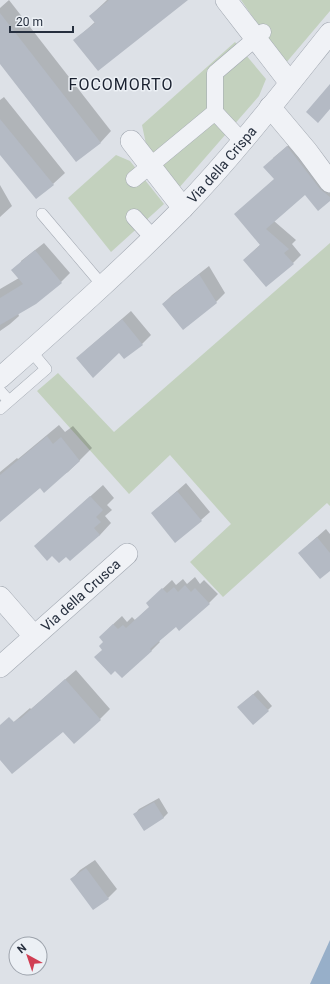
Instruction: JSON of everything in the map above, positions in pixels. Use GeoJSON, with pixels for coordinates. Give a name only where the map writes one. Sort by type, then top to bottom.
{"type":"FeatureCollection","features":[{"type":"Feature","properties":{"kind":"street"},"geometry":{"type":"LineString","coordinates":[[226,0],[259,35],[290,83]]}},
{"type":"Feature","properties":{"kind":"street","name":"Via della Crispa"},"geometry":{"type":"LineString","coordinates":[[0,378],[103,286],[183,208],[242,141],[330,33]]}},
{"type":"Feature","properties":{"kind":"street"},"geometry":{"type":"LineString","coordinates":[[242,141],[215,112],[215,73],[259,35]]}},
{"type":"Feature","properties":{"kind":"street"},"geometry":{"type":"LineString","coordinates":[[270,107],[307,151],[330,182]]}},
{"type":"Feature","properties":{"kind":"street"},"geometry":{"type":"LineString","coordinates":[[142,173],[215,112]]}},
{"type":"Feature","properties":{"kind":"street"},"geometry":{"type":"LineString","coordinates":[[131,141],[142,173],[183,208]]}},
{"type":"Feature","properties":{"kind":"street"},"geometry":{"type":"LineString","coordinates":[[134,217],[153,238]]}},
{"type":"Feature","properties":{"kind":"street","name":"Via della Crusca"},"geometry":{"type":"LineString","coordinates":[[0,667],[127,554]]}},
{"type":"Feature","properties":{"kind":"street","name":"Via della Crusca"},"geometry":{"type":"LineString","coordinates":[[0,597],[34,636]]}},
{"type":"Feature","properties":{"kind":"lane"},"geometry":{"type":"LineString","coordinates":[[42,214],[103,286]]}},
{"type":"Feature","properties":{"kind":"lane"},"geometry":{"type":"LineString","coordinates":[[0,409],[46,369],[31,351]]}},
{"type":"Feature","properties":{"kind":"lane"},"geometry":{"type":"LineString","coordinates":[[0,391],[9,402]]}},
{"type":"Feature","properties":{"kind":"green space"},"geometry":{"type":"Polygon","coordinates":[[[241,0],[330,0],[330,11],[285,64],[241,0]]]}},
{"type":"Feature","properties":{"kind":"green space"},"geometry":{"type":"Polygon","coordinates":[[[235,42],[266,79],[259,96],[178,189],[147,149],[142,125],[235,42]]]}},
{"type":"Feature","properties":{"kind":"green space"},"geometry":{"type":"Polygon","coordinates":[[[116,155],[130,161],[164,204],[111,252],[68,198],[116,155]]]}},
{"type":"Feature","properties":{"kind":"green space"},"geometry":{"type":"Polygon","coordinates":[[[330,243],[330,506],[327,503],[223,597],[190,562],[231,524],[170,455],[129,494],[37,391],[58,373],[114,432],[330,243]]]}},
{"type":"Feature","properties":{"kind":"water"},"geometry":{"type":"Polygon","coordinates":[[[330,940],[330,984],[310,984],[330,940]]]}},
{"type":"Feature","properties":{"kind":"building"},"geometry":{"type":"Polygon","coordinates":[[[109,0],[188,0],[98,71],[73,40],[95,23],[89,16],[109,0]]]}},
{"type":"Feature","properties":{"kind":"building"},"geometry":{"type":"Polygon","coordinates":[[[0,13],[101,143],[76,162],[0,64],[0,13]]]}},
{"type":"Feature","properties":{"kind":"building"},"geometry":{"type":"Polygon","coordinates":[[[330,84],[330,109],[318,123],[306,112],[330,84]]]}},
{"type":"Feature","properties":{"kind":"building"},"geometry":{"type":"Polygon","coordinates":[[[0,119],[54,185],[36,199],[0,155],[0,119]]]}},
{"type":"Feature","properties":{"kind":"building"},"geometry":{"type":"Polygon","coordinates":[[[287,146],[320,189],[330,197],[330,201],[318,211],[305,195],[266,229],[289,249],[284,253],[294,264],[266,287],[243,260],[260,245],[234,214],[274,179],[263,167],[287,146]]]}},
{"type":"Feature","properties":{"kind":"building"},"geometry":{"type":"Polygon","coordinates":[[[35,250],[62,283],[36,304],[0,325],[0,298],[23,284],[11,270],[35,250]]]}},
{"type":"Feature","properties":{"kind":"building"},"geometry":{"type":"Polygon","coordinates":[[[199,274],[217,303],[183,330],[162,304],[199,274]]]}},
{"type":"Feature","properties":{"kind":"building"},"geometry":{"type":"Polygon","coordinates":[[[122,319],[143,345],[124,359],[119,353],[93,378],[76,358],[122,319]]]}},
{"type":"Feature","properties":{"kind":"building"},"geometry":{"type":"Polygon","coordinates":[[[47,436],[53,444],[61,437],[80,461],[44,493],[40,488],[0,522],[0,475],[47,436]]]}},
{"type":"Feature","properties":{"kind":"building"},"geometry":{"type":"Polygon","coordinates":[[[177,491],[202,521],[175,543],[151,513],[177,491]]]}},
{"type":"Feature","properties":{"kind":"building"},"geometry":{"type":"Polygon","coordinates":[[[90,496],[103,510],[96,517],[101,522],[94,528],[100,535],[70,561],[66,557],[59,563],[52,556],[47,561],[34,546],[90,496]]]}},
{"type":"Feature","properties":{"kind":"building"},"geometry":{"type":"Polygon","coordinates":[[[317,537],[330,553],[330,571],[320,579],[298,553],[317,537]]]}},
{"type":"Feature","properties":{"kind":"building"},"geometry":{"type":"Polygon","coordinates":[[[185,585],[191,592],[195,588],[210,604],[179,631],[176,627],[150,649],[152,651],[122,678],[115,671],[111,675],[94,657],[102,650],[99,646],[103,642],[99,637],[113,624],[118,629],[123,625],[126,628],[149,607],[146,603],[162,588],[167,593],[174,587],[178,592],[185,585]]]}},
{"type":"Feature","properties":{"kind":"building"},"geometry":{"type":"Polygon","coordinates":[[[65,679],[101,720],[74,744],[63,732],[12,774],[0,760],[0,725],[9,717],[14,722],[19,718],[20,719],[65,679]]]}},
{"type":"Feature","properties":{"kind":"building"},"geometry":{"type":"Polygon","coordinates":[[[253,694],[269,711],[253,725],[237,707],[253,694]]]}},
{"type":"Feature","properties":{"kind":"building"},"geometry":{"type":"Polygon","coordinates":[[[154,802],[164,818],[144,831],[133,814],[154,802]]]}},
{"type":"Feature","properties":{"kind":"building"},"geometry":{"type":"Polygon","coordinates":[[[86,868],[109,899],[93,910],[70,879],[86,868]]]}},
{"type":"Feature","properties":{"kind":"district","name":"FOCOMORTO"},"geometry":{"type":"Point","coordinates":[121,84]}}]}
